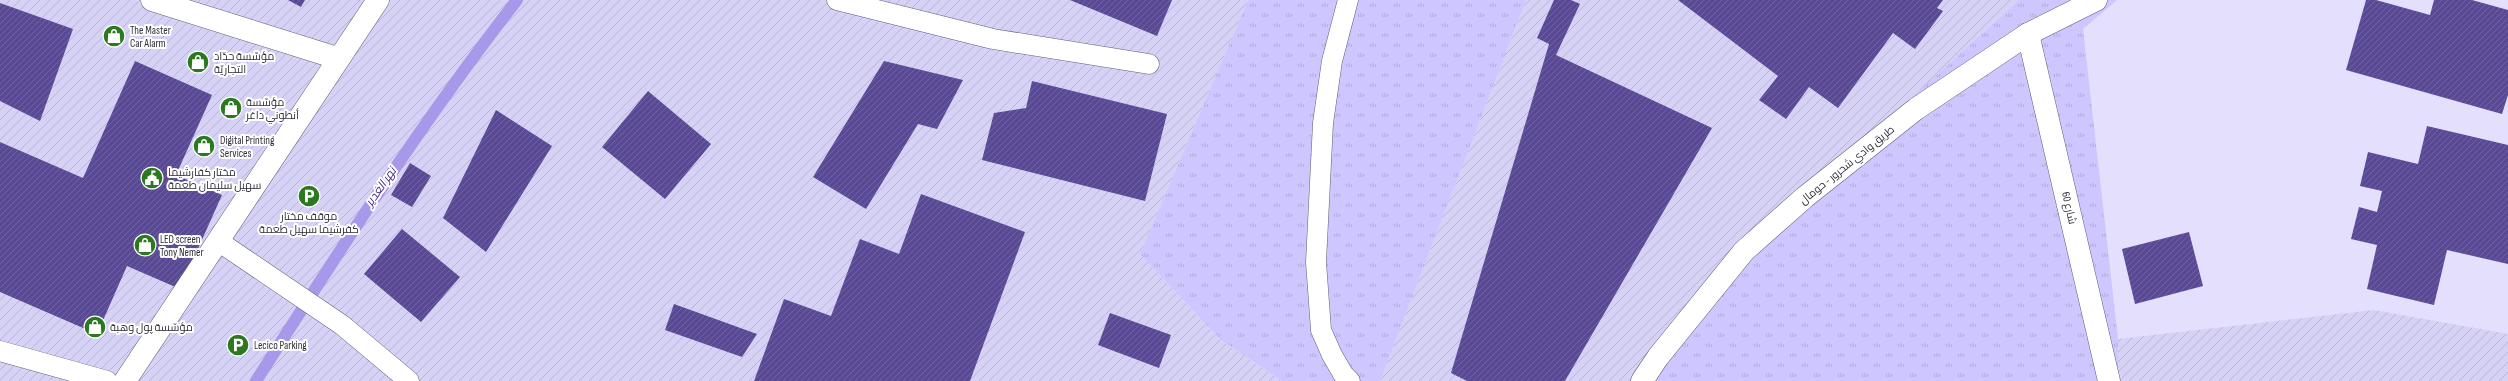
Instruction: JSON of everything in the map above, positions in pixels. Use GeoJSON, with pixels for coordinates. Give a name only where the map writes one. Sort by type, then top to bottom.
{"type":"FeatureCollection","features":[{"type":"Feature","properties":{"kind":"street"},"geometry":{"type":"LineString","coordinates":[[152,0],[337,58]]}},
{"type":"Feature","properties":{"kind":"street"},"geometry":{"type":"LineString","coordinates":[[125,381],[337,58],[378,0]]}},
{"type":"Feature","properties":{"kind":"street","name":"طريق وادي شحرور - حومال"},"geometry":{"type":"LineString","coordinates":[[1642,381],[1658,357],[1744,250],[1805,198],[1916,109],[2028,34],[2096,0]]}},
{"type":"Feature","properties":{"kind":"street","name":"شارع 60"},"geometry":{"type":"LineString","coordinates":[[2028,34],[2109,381]]}},
{"type":"Feature","properties":{"kind":"lane"},"geometry":{"type":"LineString","coordinates":[[836,0],[993,39],[1149,64]]}},
{"type":"Feature","properties":{"kind":"lane"},"geometry":{"type":"LineString","coordinates":[[1348,0],[1332,61],[1323,123],[1316,262],[1321,330],[1332,355],[1343,374],[1350,381]]}},
{"type":"Feature","properties":{"kind":"lane"},"geometry":{"type":"LineString","coordinates":[[218,241],[295,291],[342,325],[408,381]]}},
{"type":"Feature","properties":{"kind":"lane"},"geometry":{"type":"LineString","coordinates":[[0,351],[107,381]]}},
{"type":"Feature","properties":{"kind":"shaded area"},"geometry":{"type":"Polygon","coordinates":[[[0,0],[1248,0],[1140,254],[1221,340],[1282,381],[0,381],[0,0]]]}},
{"type":"Feature","properties":{"kind":"shaded area"},"geometry":{"type":"Polygon","coordinates":[[[1526,0],[2019,0],[1758,238],[1646,381],[1380,381],[1526,0]]]}},
{"type":"Feature","properties":{"kind":"shaded area"},"geometry":{"type":"Polygon","coordinates":[[[2374,310],[2508,334],[2508,381],[2118,381],[2118,339],[2374,310]]]}},
{"type":"Feature","properties":{"kind":"green space"},"geometry":{"type":"Polygon","coordinates":[[[1248,0],[1526,0],[1380,381],[1282,381],[1221,340],[1140,254],[1248,0]]]}},
{"type":"Feature","properties":{"kind":"green space"},"geometry":{"type":"Polygon","coordinates":[[[2019,0],[2117,0],[2083,29],[2118,339],[2118,381],[1646,381],[1758,238],[2019,0]]]}},
{"type":"Feature","properties":{"kind":"building"},"geometry":{"type":"Polygon","coordinates":[[[288,0],[305,0],[301,7],[288,0]]]}},
{"type":"Feature","properties":{"kind":"building"},"geometry":{"type":"Polygon","coordinates":[[[1070,0],[1172,0],[1157,36],[1070,0]]]}},
{"type":"Feature","properties":{"kind":"building"},"geometry":{"type":"Polygon","coordinates":[[[1554,0],[1571,0],[1580,4],[1556,55],[1712,128],[1565,381],[1467,381],[1451,373],[1549,44],[1537,38],[1554,0]]]}},
{"type":"Feature","properties":{"kind":"building"},"geometry":{"type":"Polygon","coordinates":[[[1678,0],[1943,0],[1937,8],[1943,11],[1915,49],[1893,33],[1838,108],[1809,87],[1786,119],[1759,100],[1778,76],[1678,0]]]}},
{"type":"Feature","properties":{"kind":"building"},"geometry":{"type":"Polygon","coordinates":[[[2366,0],[2376,0],[2430,15],[2434,0],[2472,0],[2508,10],[2508,95],[2502,114],[2346,70],[2366,0]]]}},
{"type":"Feature","properties":{"kind":"building"},"geometry":{"type":"Polygon","coordinates":[[[0,3],[73,29],[40,121],[0,101],[0,3]]]}},
{"type":"Feature","properties":{"kind":"building"},"geometry":{"type":"Polygon","coordinates":[[[135,61],[212,95],[176,175],[222,195],[180,289],[127,266],[97,334],[0,292],[0,142],[83,178],[135,61]]]}},
{"type":"Feature","properties":{"kind":"building"},"geometry":{"type":"Polygon","coordinates":[[[884,61],[963,80],[937,129],[918,124],[866,209],[813,177],[884,61]]]}},
{"type":"Feature","properties":{"kind":"building"},"geometry":{"type":"Polygon","coordinates":[[[1032,81],[1167,114],[1145,201],[982,160],[994,113],[1026,108],[1032,81]]]}},
{"type":"Feature","properties":{"kind":"building"},"geometry":{"type":"Polygon","coordinates":[[[648,91],[711,144],[665,199],[602,147],[648,91]]]}},
{"type":"Feature","properties":{"kind":"building"},"geometry":{"type":"Polygon","coordinates":[[[496,110],[552,146],[486,252],[443,218],[496,110]]]}},
{"type":"Feature","properties":{"kind":"building"},"geometry":{"type":"Polygon","coordinates":[[[2427,126],[2508,145],[2508,264],[2447,250],[2434,305],[2367,289],[2377,245],[2351,239],[2359,207],[2377,212],[2382,191],[2360,186],[2368,152],[2418,164],[2427,126]]]}},
{"type":"Feature","properties":{"kind":"building"},"geometry":{"type":"Polygon","coordinates":[[[410,163],[431,176],[412,207],[391,195],[410,163]]]}},
{"type":"Feature","properties":{"kind":"building"},"geometry":{"type":"Polygon","coordinates":[[[921,194],[1025,232],[970,381],[754,381],[784,299],[831,316],[860,239],[899,254],[921,194]]]}},
{"type":"Feature","properties":{"kind":"building"},"geometry":{"type":"Polygon","coordinates":[[[402,229],[460,277],[421,322],[364,274],[402,229]]]}},
{"type":"Feature","properties":{"kind":"building"},"geometry":{"type":"Polygon","coordinates":[[[2189,232],[2203,286],[2135,304],[2122,249],[2189,232]]]}},
{"type":"Feature","properties":{"kind":"building"},"geometry":{"type":"Polygon","coordinates":[[[674,304],[757,334],[742,357],[665,330],[674,304]]]}},
{"type":"Feature","properties":{"kind":"building"},"geometry":{"type":"Polygon","coordinates":[[[1110,313],[1171,335],[1159,368],[1098,345],[1110,313]]]}},
{"type":"Feature","properties":{"kind":"waterway","name":"نهر الغدير"},"geometry":{"type":"LineString","coordinates":[[256,381],[382,188],[448,93],[517,0]]}},
{"type":"Feature","properties":{"kind":"place","name":"The Master Car Alarm"},"geometry":{"type":"Point","coordinates":[114,36]}},
{"type":"Feature","properties":{"kind":"place","name":"مؤسّسة حدّاد التجاريّة"},"geometry":{"type":"Point","coordinates":[198,62]}},
{"type":"Feature","properties":{"kind":"place","name":"مؤسّسة أنطوني داغر"},"geometry":{"type":"Point","coordinates":[231,108]}},
{"type":"Feature","properties":{"kind":"place","name":"Digital Printing Services"},"geometry":{"type":"Point","coordinates":[204,146]}},
{"type":"Feature","properties":{"kind":"place","name":"مختار كفارشيما سهيل سليمان طعمة"},"geometry":{"type":"Point","coordinates":[152,178]}},
{"type":"Feature","properties":{"kind":"place","name":"موقف مختار كفرشيما سهيل طعمة"},"geometry":{"type":"Point","coordinates":[309,196]}},
{"type":"Feature","properties":{"kind":"place","name":"LED screen Tony Nemer"},"geometry":{"type":"Point","coordinates":[145,245]}},
{"type":"Feature","properties":{"kind":"place","name":"مؤسّسة پول وهبة"},"geometry":{"type":"Point","coordinates":[95,327]}},
{"type":"Feature","properties":{"kind":"place","name":"Lecico Parking"},"geometry":{"type":"Point","coordinates":[238,345]}}]}
